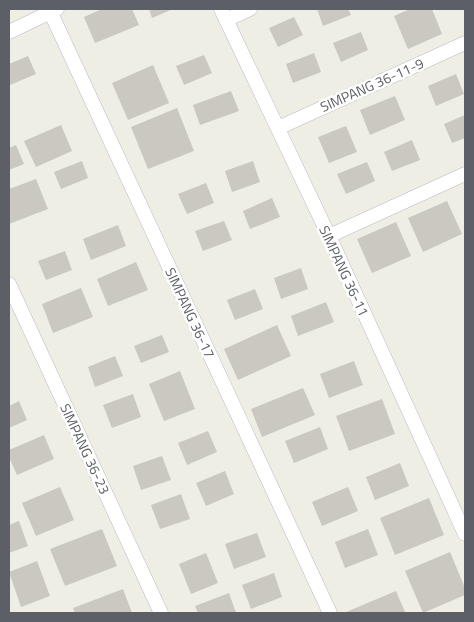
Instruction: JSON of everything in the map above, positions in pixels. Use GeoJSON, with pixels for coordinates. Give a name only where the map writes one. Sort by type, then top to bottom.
{"type":"FeatureCollection","features":[{"type":"Feature","properties":{"kind":"street"},"geometry":{"type":"LineString","coordinates":[[223,14],[250,9]]}},
{"type":"Feature","properties":{"kind":"street"},"geometry":{"type":"LineString","coordinates":[[9,32],[52,10]]}},
{"type":"Feature","properties":{"kind":"street","name":"SIMPANG 36-17"},"geometry":{"type":"LineString","coordinates":[[52,10],[330,613]]}},
{"type":"Feature","properties":{"kind":"street","name":"SIMPANG 36-11"},"geometry":{"type":"LineString","coordinates":[[223,14],[329,236],[465,534]]}},
{"type":"Feature","properties":{"kind":"street","name":"SIMPANG 36-11-9"},"geometry":{"type":"LineString","coordinates":[[278,128],[465,43]]}},
{"type":"Feature","properties":{"kind":"street"},"geometry":{"type":"LineString","coordinates":[[329,236],[465,174]]}},
{"type":"Feature","properties":{"kind":"street","name":"SIMPANG 36-23"},"geometry":{"type":"LineString","coordinates":[[9,284],[161,613]]}},
{"type":"Feature","properties":{"kind":"building"},"geometry":{"type":"Polygon","coordinates":[[[102,9],[132,9],[139,25],[95,43],[84,17],[102,9]]]}},
{"type":"Feature","properties":{"kind":"building"},"geometry":{"type":"Polygon","coordinates":[[[149,9],[173,9],[152,18],[149,9]]]}},
{"type":"Feature","properties":{"kind":"building"},"geometry":{"type":"Polygon","coordinates":[[[317,9],[348,9],[351,15],[323,26],[317,9]]]}},
{"type":"Feature","properties":{"kind":"building"},"geometry":{"type":"Polygon","coordinates":[[[410,9],[432,9],[442,34],[408,49],[394,16],[410,9]]]}},
{"type":"Feature","properties":{"kind":"building"},"geometry":{"type":"Polygon","coordinates":[[[294,17],[303,35],[278,47],[269,28],[294,17]]]}},
{"type":"Feature","properties":{"kind":"building"},"geometry":{"type":"Polygon","coordinates":[[[361,32],[368,50],[341,62],[333,43],[361,32]]]}},
{"type":"Feature","properties":{"kind":"building"},"geometry":{"type":"Polygon","coordinates":[[[314,53],[321,72],[293,83],[286,64],[314,53]]]}},
{"type":"Feature","properties":{"kind":"building"},"geometry":{"type":"Polygon","coordinates":[[[204,55],[212,73],[184,85],[176,66],[204,55]]]}},
{"type":"Feature","properties":{"kind":"building"},"geometry":{"type":"Polygon","coordinates":[[[28,56],[36,74],[10,85],[9,64],[28,56]]]}},
{"type":"Feature","properties":{"kind":"building"},"geometry":{"type":"Polygon","coordinates":[[[153,65],[169,103],[128,120],[112,83],[153,65]]]}},
{"type":"Feature","properties":{"kind":"building"},"geometry":{"type":"Polygon","coordinates":[[[456,74],[464,94],[436,106],[428,86],[456,74]]]}},
{"type":"Feature","properties":{"kind":"building"},"geometry":{"type":"Polygon","coordinates":[[[231,91],[239,111],[200,125],[193,105],[231,91]]]}},
{"type":"Feature","properties":{"kind":"building"},"geometry":{"type":"Polygon","coordinates":[[[395,96],[405,120],[370,135],[360,110],[395,96]]]}},
{"type":"Feature","properties":{"kind":"building"},"geometry":{"type":"Polygon","coordinates":[[[177,108],[194,151],[148,169],[131,127],[177,108]]]}},
{"type":"Feature","properties":{"kind":"building"},"geometry":{"type":"Polygon","coordinates":[[[465,115],[465,138],[452,143],[444,124],[465,115]]]}},
{"type":"Feature","properties":{"kind":"building"},"geometry":{"type":"Polygon","coordinates":[[[61,125],[72,151],[36,167],[24,141],[61,125]]]}},
{"type":"Feature","properties":{"kind":"building"},"geometry":{"type":"Polygon","coordinates":[[[346,126],[357,152],[329,163],[318,137],[346,126]]]}},
{"type":"Feature","properties":{"kind":"building"},"geometry":{"type":"Polygon","coordinates":[[[412,140],[420,160],[392,171],[384,152],[412,140]]]}},
{"type":"Feature","properties":{"kind":"building"},"geometry":{"type":"Polygon","coordinates":[[[16,145],[24,164],[9,170],[9,148],[16,145]]]}},
{"type":"Feature","properties":{"kind":"building"},"geometry":{"type":"Polygon","coordinates":[[[82,161],[88,178],[61,189],[54,172],[82,161]]]}},
{"type":"Feature","properties":{"kind":"building"},"geometry":{"type":"Polygon","coordinates":[[[253,161],[260,182],[232,192],[225,171],[253,161]]]}},
{"type":"Feature","properties":{"kind":"building"},"geometry":{"type":"Polygon","coordinates":[[[367,162],[375,181],[346,194],[337,174],[367,162]]]}},
{"type":"Feature","properties":{"kind":"building"},"geometry":{"type":"Polygon","coordinates":[[[36,179],[48,209],[9,224],[9,189],[36,179]]]}},
{"type":"Feature","properties":{"kind":"building"},"geometry":{"type":"Polygon","coordinates":[[[206,183],[214,203],[187,214],[178,194],[206,183]]]}},
{"type":"Feature","properties":{"kind":"building"},"geometry":{"type":"Polygon","coordinates":[[[272,198],[280,217],[250,229],[243,211],[272,198]]]}},
{"type":"Feature","properties":{"kind":"building"},"geometry":{"type":"Polygon","coordinates":[[[447,201],[462,234],[423,252],[408,218],[447,201]]]}},
{"type":"Feature","properties":{"kind":"building"},"geometry":{"type":"Polygon","coordinates":[[[224,221],[232,240],[203,251],[195,231],[224,221]]]}},
{"type":"Feature","properties":{"kind":"building"},"geometry":{"type":"Polygon","coordinates":[[[396,222],[411,256],[372,273],[357,239],[396,222]]]}},
{"type":"Feature","properties":{"kind":"building"},"geometry":{"type":"Polygon","coordinates":[[[118,225],[126,246],[91,260],[83,239],[118,225]]]}},
{"type":"Feature","properties":{"kind":"building"},"geometry":{"type":"Polygon","coordinates":[[[65,251],[72,270],[46,280],[38,261],[65,251]]]}},
{"type":"Feature","properties":{"kind":"building"},"geometry":{"type":"Polygon","coordinates":[[[136,262],[148,290],[108,306],[97,279],[136,262]]]}},
{"type":"Feature","properties":{"kind":"building"},"geometry":{"type":"Polygon","coordinates":[[[301,268],[308,289],[281,299],[274,278],[301,268]]]}},
{"type":"Feature","properties":{"kind":"building"},"geometry":{"type":"Polygon","coordinates":[[[81,288],[93,317],[53,333],[42,304],[81,288]]]}},
{"type":"Feature","properties":{"kind":"building"},"geometry":{"type":"Polygon","coordinates":[[[255,289],[263,309],[235,320],[227,300],[255,289]]]}},
{"type":"Feature","properties":{"kind":"building"},"geometry":{"type":"Polygon","coordinates":[[[326,302],[334,322],[298,336],[291,316],[326,302]]]}},
{"type":"Feature","properties":{"kind":"building"},"geometry":{"type":"Polygon","coordinates":[[[277,325],[291,356],[238,380],[224,349],[277,325]]]}},
{"type":"Feature","properties":{"kind":"building"},"geometry":{"type":"Polygon","coordinates":[[[162,335],[169,352],[141,363],[134,346],[162,335]]]}},
{"type":"Feature","properties":{"kind":"building"},"geometry":{"type":"Polygon","coordinates":[[[115,356],[123,376],[95,387],[88,367],[115,356]]]}},
{"type":"Feature","properties":{"kind":"building"},"geometry":{"type":"Polygon","coordinates":[[[354,361],[363,385],[329,398],[320,374],[354,361]]]}},
{"type":"Feature","properties":{"kind":"building"},"geometry":{"type":"Polygon","coordinates":[[[180,371],[195,409],[164,421],[149,384],[180,371]]]}},
{"type":"Feature","properties":{"kind":"building"},"geometry":{"type":"Polygon","coordinates":[[[303,388],[315,415],[262,437],[251,409],[303,388]]]}},
{"type":"Feature","properties":{"kind":"building"},"geometry":{"type":"Polygon","coordinates":[[[133,394],[141,417],[112,428],[103,405],[133,394]]]}},
{"type":"Feature","properties":{"kind":"building"},"geometry":{"type":"Polygon","coordinates":[[[382,399],[395,434],[349,451],[336,416],[382,399]]]}},
{"type":"Feature","properties":{"kind":"building"},"geometry":{"type":"Polygon","coordinates":[[[19,401],[27,420],[9,428],[9,406],[19,401]]]}},
{"type":"Feature","properties":{"kind":"building"},"geometry":{"type":"Polygon","coordinates":[[[320,427],[328,449],[294,463],[285,441],[320,427]]]}},
{"type":"Feature","properties":{"kind":"building"},"geometry":{"type":"Polygon","coordinates":[[[208,431],[217,452],[187,465],[178,443],[208,431]]]}},
{"type":"Feature","properties":{"kind":"building"},"geometry":{"type":"Polygon","coordinates":[[[44,435],[54,459],[17,475],[9,457],[9,450],[44,435]]]}},
{"type":"Feature","properties":{"kind":"building"},"geometry":{"type":"Polygon","coordinates":[[[162,456],[171,480],[141,490],[133,466],[162,456]]]}},
{"type":"Feature","properties":{"kind":"building"},"geometry":{"type":"Polygon","coordinates":[[[400,463],[409,486],[375,500],[366,477],[400,463]]]}},
{"type":"Feature","properties":{"kind":"building"},"geometry":{"type":"Polygon","coordinates":[[[225,471],[234,494],[206,506],[196,483],[225,471]]]}},
{"type":"Feature","properties":{"kind":"building"},"geometry":{"type":"Polygon","coordinates":[[[60,487],[74,520],[36,536],[22,503],[60,487]]]}},
{"type":"Feature","properties":{"kind":"building"},"geometry":{"type":"Polygon","coordinates":[[[348,487],[358,511],[322,526],[312,502],[348,487]]]}},
{"type":"Feature","properties":{"kind":"building"},"geometry":{"type":"Polygon","coordinates":[[[181,494],[190,519],[160,529],[151,505],[181,494]]]}},
{"type":"Feature","properties":{"kind":"building"},"geometry":{"type":"Polygon","coordinates":[[[429,498],[444,535],[395,555],[380,518],[429,498]]]}},
{"type":"Feature","properties":{"kind":"building"},"geometry":{"type":"Polygon","coordinates":[[[19,521],[28,546],[9,553],[9,525],[19,521]]]}},
{"type":"Feature","properties":{"kind":"building"},"geometry":{"type":"Polygon","coordinates":[[[102,529],[117,566],[65,586],[50,549],[102,529]]]}},
{"type":"Feature","properties":{"kind":"building"},"geometry":{"type":"Polygon","coordinates":[[[368,529],[378,555],[345,568],[335,542],[368,529]]]}},
{"type":"Feature","properties":{"kind":"building"},"geometry":{"type":"Polygon","coordinates":[[[257,533],[266,557],[234,569],[225,544],[257,533]]]}},
{"type":"Feature","properties":{"kind":"building"},"geometry":{"type":"Polygon","coordinates":[[[450,552],[465,588],[465,595],[423,613],[405,571],[450,552]]]}},
{"type":"Feature","properties":{"kind":"building"},"geometry":{"type":"Polygon","coordinates":[[[206,553],[218,583],[191,594],[179,564],[206,553]]]}},
{"type":"Feature","properties":{"kind":"building"},"geometry":{"type":"Polygon","coordinates":[[[37,561],[50,596],[21,607],[9,572],[37,561]]]}},
{"type":"Feature","properties":{"kind":"building"},"geometry":{"type":"Polygon","coordinates":[[[274,573],[282,597],[251,609],[242,585],[274,573]]]}},
{"type":"Feature","properties":{"kind":"building"},"geometry":{"type":"Polygon","coordinates":[[[123,589],[132,613],[75,613],[73,608],[123,589]]]}},
{"type":"Feature","properties":{"kind":"building"},"geometry":{"type":"Polygon","coordinates":[[[396,591],[405,612],[346,612],[396,591]]]}},
{"type":"Feature","properties":{"kind":"building"},"geometry":{"type":"Polygon","coordinates":[[[229,593],[236,613],[198,613],[195,606],[229,593]]]}}]}
